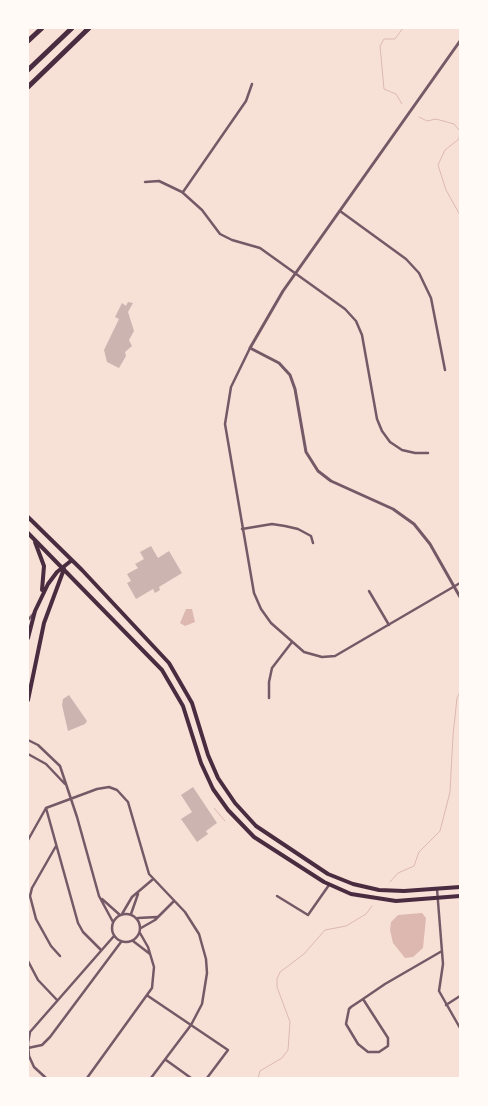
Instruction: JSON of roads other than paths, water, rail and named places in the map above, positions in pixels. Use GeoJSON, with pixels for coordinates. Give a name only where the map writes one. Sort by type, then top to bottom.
{"type":"FeatureCollection","features":[{"type":"Feature","properties":{"kind":"highway"},"geometry":{"type":"LineString","coordinates":[[28,41],[42,28]]}},
{"type":"Feature","properties":{"kind":"highway"},"geometry":{"type":"LineString","coordinates":[[28,70],[72,28]]}},
{"type":"Feature","properties":{"kind":"highway"},"geometry":{"type":"LineString","coordinates":[[28,87],[89,28]]}},
{"type":"Feature","properties":{"kind":"main road"},"geometry":{"type":"LineString","coordinates":[[28,517],[161,653],[177,674],[192,703],[208,756],[218,778],[235,804],[256,826],[328,874],[353,884],[391,891],[460,887]]}},
{"type":"Feature","properties":{"kind":"main road"},"geometry":{"type":"LineString","coordinates":[[28,533],[152,659],[170,681],[183,706],[207,778],[228,810],[254,837],[329,885],[351,894],[382,900],[460,896]]}},
{"type":"Feature","properties":{"kind":"main road"},"geometry":{"type":"LineString","coordinates":[[34,540],[44,566],[41,596]]}},
{"type":"Feature","properties":{"kind":"main road"},"geometry":{"type":"LineString","coordinates":[[28,638],[35,611],[51,578],[72,560]]}},
{"type":"Feature","properties":{"kind":"main road"},"geometry":{"type":"LineString","coordinates":[[28,700],[44,623],[64,568]]}},
{"type":"Feature","properties":{"kind":"street"},"geometry":{"type":"LineString","coordinates":[[460,41],[296,273],[250,348],[231,387],[225,424],[242,529],[257,604],[271,623],[292,642],[311,655],[329,657],[338,655],[460,583]]}},
{"type":"Feature","properties":{"kind":"street"},"geometry":{"type":"LineString","coordinates":[[182,192],[246,101],[252,84]]}},
{"type":"Feature","properties":{"kind":"street"},"geometry":{"type":"LineString","coordinates":[[145,182],[159,181],[182,192],[202,210],[220,234],[232,240],[260,248],[345,309],[356,321],[362,335],[376,419],[385,436],[402,450],[428,453]]}},
{"type":"Feature","properties":{"kind":"street"},"geometry":{"type":"LineString","coordinates":[[340,211],[406,259],[419,274],[431,298],[445,370]]}},
{"type":"Feature","properties":{"kind":"street"},"geometry":{"type":"LineString","coordinates":[[250,348],[279,363],[290,375],[295,390],[306,452],[318,471],[331,482],[392,509],[410,521],[430,544],[460,597]]}},
{"type":"Feature","properties":{"kind":"street"},"geometry":{"type":"LineString","coordinates":[[242,529],[272,524],[284,526],[298,529],[311,536],[313,543]]}},
{"type":"Feature","properties":{"kind":"street"},"geometry":{"type":"LineString","coordinates":[[369,591],[389,625]]}},
{"type":"Feature","properties":{"kind":"street"},"geometry":{"type":"LineString","coordinates":[[28,620],[35,611]]}},
{"type":"Feature","properties":{"kind":"street"},"geometry":{"type":"LineString","coordinates":[[269,698],[269,682],[272,668],[292,642]]}},
{"type":"Feature","properties":{"kind":"street"},"geometry":{"type":"LineString","coordinates":[[28,740],[38,745],[60,766],[71,797],[99,896],[113,922],[114,936],[121,942],[133,941],[140,933],[141,928],[138,918]]}},
{"type":"Feature","properties":{"kind":"street"},"geometry":{"type":"LineString","coordinates":[[28,754],[46,764],[66,785]]}},
{"type":"Feature","properties":{"kind":"street"},"geometry":{"type":"LineString","coordinates":[[28,840],[46,808],[71,797],[109,787],[117,790],[125,796],[152,880],[185,912],[199,934],[206,959],[207,973],[204,994],[191,1025],[151,1078]]}},
{"type":"Feature","properties":{"kind":"street"},"geometry":{"type":"LineString","coordinates":[[46,808],[78,923],[83,932],[101,950]]}},
{"type":"Feature","properties":{"kind":"street"},"geometry":{"type":"LineString","coordinates":[[56,846],[32,888],[30,896],[36,919],[50,946],[60,956]]}},
{"type":"Feature","properties":{"kind":"street"},"geometry":{"type":"LineString","coordinates":[[113,922],[121,914],[128,902],[152,880]]}},
{"type":"Feature","properties":{"kind":"street"},"geometry":{"type":"LineString","coordinates":[[277,896],[308,915],[329,885]]}},
{"type":"Feature","properties":{"kind":"street"},"geometry":{"type":"LineString","coordinates":[[437,889],[443,964],[439,986],[446,1005],[460,1028]]}},
{"type":"Feature","properties":{"kind":"street"},"geometry":{"type":"LineString","coordinates":[[131,914],[138,894]]}},
{"type":"Feature","properties":{"kind":"street"},"geometry":{"type":"LineString","coordinates":[[99,896],[121,914],[131,914],[138,918],[158,916]]}},
{"type":"Feature","properties":{"kind":"street"},"geometry":{"type":"LineString","coordinates":[[141,928],[174,901]]}},
{"type":"Feature","properties":{"kind":"street"},"geometry":{"type":"LineString","coordinates":[[87,1078],[148,996],[154,975],[151,956],[140,933]]}},
{"type":"Feature","properties":{"kind":"street"},"geometry":{"type":"LineString","coordinates":[[46,1078],[32,1063],[28,1048],[28,1038],[33,1027],[114,936]]}},
{"type":"Feature","properties":{"kind":"street"},"geometry":{"type":"LineString","coordinates":[[133,941],[151,956]]}},
{"type":"Feature","properties":{"kind":"street"},"geometry":{"type":"LineString","coordinates":[[28,1048],[42,1045],[50,1037],[121,942]]}},
{"type":"Feature","properties":{"kind":"street"},"geometry":{"type":"LineString","coordinates":[[362,998],[388,1038],[388,1046],[379,1052],[372,1053],[362,1049],[346,1024],[349,1009],[362,998],[442,951]]}},
{"type":"Feature","properties":{"kind":"street"},"geometry":{"type":"LineString","coordinates":[[28,961],[38,980],[57,1000]]}},
{"type":"Feature","properties":{"kind":"street"},"geometry":{"type":"LineString","coordinates":[[148,996],[228,1050],[207,1078]]}},
{"type":"Feature","properties":{"kind":"street"},"geometry":{"type":"LineString","coordinates":[[446,1005],[460,996]]}},
{"type":"Feature","properties":{"kind":"street"},"geometry":{"type":"LineString","coordinates":[[166,1059],[191,1078]]}},
{"type":"Feature","properties":{"kind":"waterway"},"geometry":{"type":"LineString","coordinates":[[402,104],[396,94],[384,89],[380,46],[384,39],[395,39],[403,28]]}},
{"type":"Feature","properties":{"kind":"waterway"},"geometry":{"type":"LineString","coordinates":[[419,117],[427,121],[436,119],[454,124],[460,131],[459,139],[445,150],[438,165],[446,190],[460,215]]}},
{"type":"Feature","properties":{"kind":"waterway"},"geometry":{"type":"LineString","coordinates":[[460,640],[460,658]]}},
{"type":"Feature","properties":{"kind":"waterway"},"geometry":{"type":"LineString","coordinates":[[390,882],[398,873],[414,866],[419,852],[440,831],[450,792],[453,735],[457,698],[460,692]]}},
{"type":"Feature","properties":{"kind":"waterway"},"geometry":{"type":"LineString","coordinates":[[214,808],[225,821]]}},
{"type":"Feature","properties":{"kind":"waterway"},"geometry":{"type":"LineString","coordinates":[[258,1078],[260,1071],[282,1058],[288,1050],[290,1022],[277,987],[277,979],[280,972],[304,954],[325,930],[346,926],[366,914],[372,906]]}}]}
